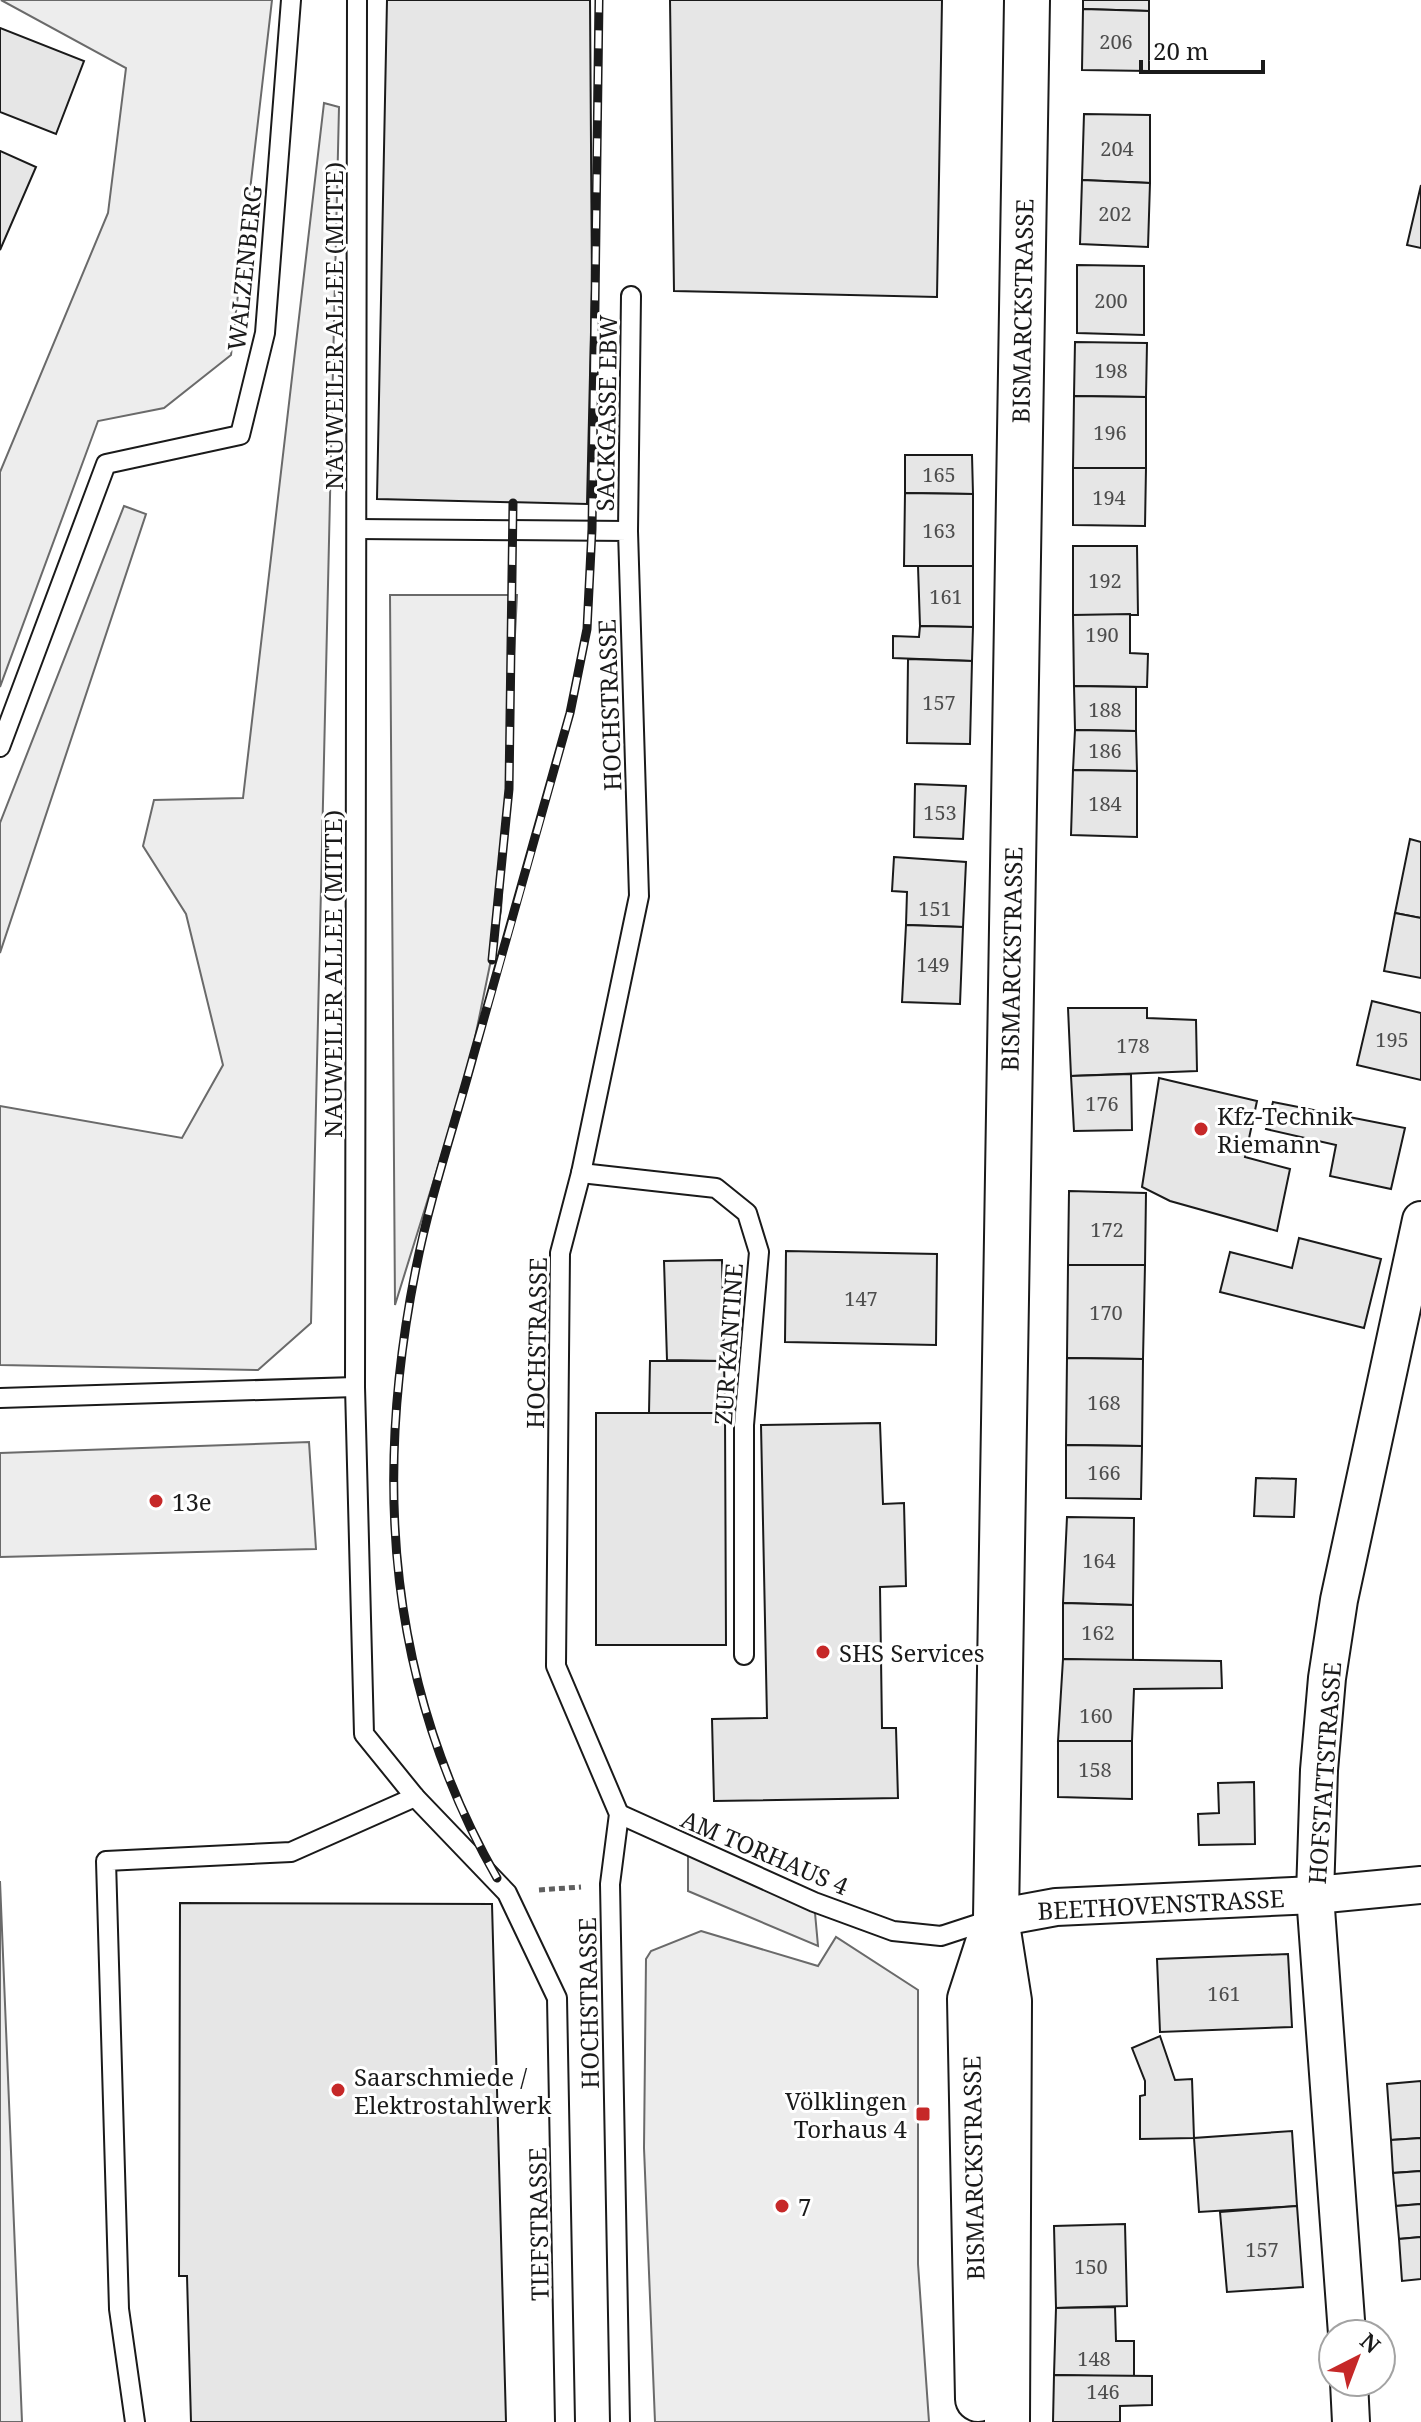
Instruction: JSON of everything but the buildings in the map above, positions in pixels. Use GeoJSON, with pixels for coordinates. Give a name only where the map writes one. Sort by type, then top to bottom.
{"type":"FeatureCollection","features":[{"type":"Feature","properties":{"kind":"main road","name":"BISMARCKSTRASSE"},"geometry":{"type":"LineString","coordinates":[[1007,2422],[1009,2001],[996,1918],[1027,0]]}},
{"type":"Feature","properties":{"kind":"main road","name":"BISMARCKSTRASSE"},"geometry":{"type":"LineString","coordinates":[[979,2422],[970,1999],[996,1918]]}},
{"type":"Feature","properties":{"kind":"street","name":"HOFSTATTSTRASSE"},"geometry":{"type":"LineString","coordinates":[[1346,2318],[1315,1895],[1327,1678],[1339,1600],[1419,1238]]}},
{"type":"Feature","properties":{"kind":"street","name":"BEETHOVENSTRASSE"},"geometry":{"type":"LineString","coordinates":[[996,1918],[1056,1907],[1315,1895],[1421,1885]]}},
{"type":"Feature","properties":{"kind":"street"},"geometry":{"type":"LineString","coordinates":[[1350,2398],[1351,2422]]}},
{"type":"Feature","properties":{"kind":"lane","name":"WALZENBERG"},"geometry":{"type":"LineString","coordinates":[[0,747],[6,713],[106,464],[240,435],[265,333],[291,0]]}},
{"type":"Feature","properties":{"kind":"lane"},"geometry":{"type":"LineString","coordinates":[[341,0],[357,23]]}},
{"type":"Feature","properties":{"kind":"lane","name":"NAUWEILER ALLEE (MITTE)"},"geometry":{"type":"LineString","coordinates":[[357,0],[355,1387],[364,1734],[415,1797],[507,1893]]}},
{"type":"Feature","properties":{"kind":"lane","name":"SACKGASSE EBW"},"geometry":{"type":"LineString","coordinates":[[628,531],[631,296]]}},
{"type":"Feature","properties":{"kind":"lane"},"geometry":{"type":"LineString","coordinates":[[358,529],[628,531]]}},
{"type":"Feature","properties":{"kind":"lane","name":"HOCHSTRASSE"},"geometry":{"type":"LineString","coordinates":[[620,2422],[610,1884],[619,1814],[556,1666],[560,1253],[581,1173],[639,896],[628,531]]}},
{"type":"Feature","properties":{"kind":"lane","name":"ZUR KANTINE"},"geometry":{"type":"LineString","coordinates":[[581,1173],[716,1188],[747,1213],[759,1252],[744,1425],[744,1655]]}},
{"type":"Feature","properties":{"kind":"lane"},"geometry":{"type":"LineString","coordinates":[[0,1398],[355,1387]]}},
{"type":"Feature","properties":{"kind":"lane"},"geometry":{"type":"LineString","coordinates":[[135,2422],[119,2309],[106,1861],[291,1852],[415,1797]]}},
{"type":"Feature","properties":{"kind":"lane","name":"AM TORHAUS 4"},"geometry":{"type":"LineString","coordinates":[[619,1814],[814,1902],[893,1931],[941,1936],[996,1918]]}},
{"type":"Feature","properties":{"kind":"lane","name":"TIEFSTRASSE"},"geometry":{"type":"LineString","coordinates":[[507,1893],[557,1998],[565,2422]]}},
{"type":"Feature","properties":{"kind":"path"},"geometry":{"type":"LineString","coordinates":[[507,1893],[610,1884]]}},
{"type":"Feature","properties":{"kind":"shaded area"},"geometry":{"type":"Polygon","coordinates":[[[1,0],[272,0],[231,355],[164,408],[98,421],[0,687],[0,472],[108,213],[126,68],[1,0]]]}},
{"type":"Feature","properties":{"kind":"shaded area"},"geometry":{"type":"Polygon","coordinates":[[[324,103],[339,107],[311,1323],[258,1370],[0,1365],[0,1106],[182,1138],[223,1065],[186,914],[143,846],[154,800],[243,798],[324,103]]]}},
{"type":"Feature","properties":{"kind":"shaded area"},"geometry":{"type":"Polygon","coordinates":[[[124,506],[146,514],[0,953],[0,823],[124,506]]]}},
{"type":"Feature","properties":{"kind":"shaded area"},"geometry":{"type":"Polygon","coordinates":[[[390,595],[517,595],[501,911],[469,1067],[395,1305],[390,595]]]}},
{"type":"Feature","properties":{"kind":"shaded area","name":"13e"},"geometry":{"type":"Polygon","coordinates":[[[309,1442],[316,1549],[0,1557],[0,1453],[309,1442]]]}},
{"type":"Feature","properties":{"kind":"shaded area"},"geometry":{"type":"Polygon","coordinates":[[[688,1846],[814,1902],[818,1946],[688,1891],[688,1846]]]}},
{"type":"Feature","properties":{"kind":"shaded area"},"geometry":{"type":"Polygon","coordinates":[[[0,1881],[22,2422],[0,2422],[0,1881]]]}},
{"type":"Feature","properties":{"kind":"shaded area","name":"7"},"geometry":{"type":"Polygon","coordinates":[[[701,1931],[818,1966],[836,1937],[918,1990],[918,2264],[929,2422],[655,2422],[644,2148],[646,1959],[651,1951],[701,1931]]]}},
{"type":"Feature","properties":{"kind":"railway"},"geometry":{"type":"LineString","coordinates":[[497,1878],[460,1806],[432,1732],[412,1657],[400,1582],[394,1505],[395,1427],[403,1348],[422,1241],[570,713],[587,629],[592,529],[599,0]]}},
{"type":"Feature","properties":{"kind":"railway"},"geometry":{"type":"LineString","coordinates":[[492,960],[509,789],[513,503]]}},
{"type":"Feature","properties":{"kind":"place","name":"Kfz-Technik Riemann"},"geometry":{"type":"Point","coordinates":[1201,1129]}},
{"type":"Feature","properties":{"kind":"place","name":"13e"},"geometry":{"type":"Point","coordinates":[156,1501]}},
{"type":"Feature","properties":{"kind":"place","name":"SHS Services"},"geometry":{"type":"Point","coordinates":[823,1652]}},
{"type":"Feature","properties":{"kind":"place","name":"Saarschmiede / Elektrostahlwerk"},"geometry":{"type":"Point","coordinates":[338,2090]}},
{"type":"Feature","properties":{"kind":"place","name":"Völklingen Torhaus 4"},"geometry":{"type":"Point","coordinates":[923,2114]}},
{"type":"Feature","properties":{"kind":"place","name":"7"},"geometry":{"type":"Point","coordinates":[782,2206]}}]}
